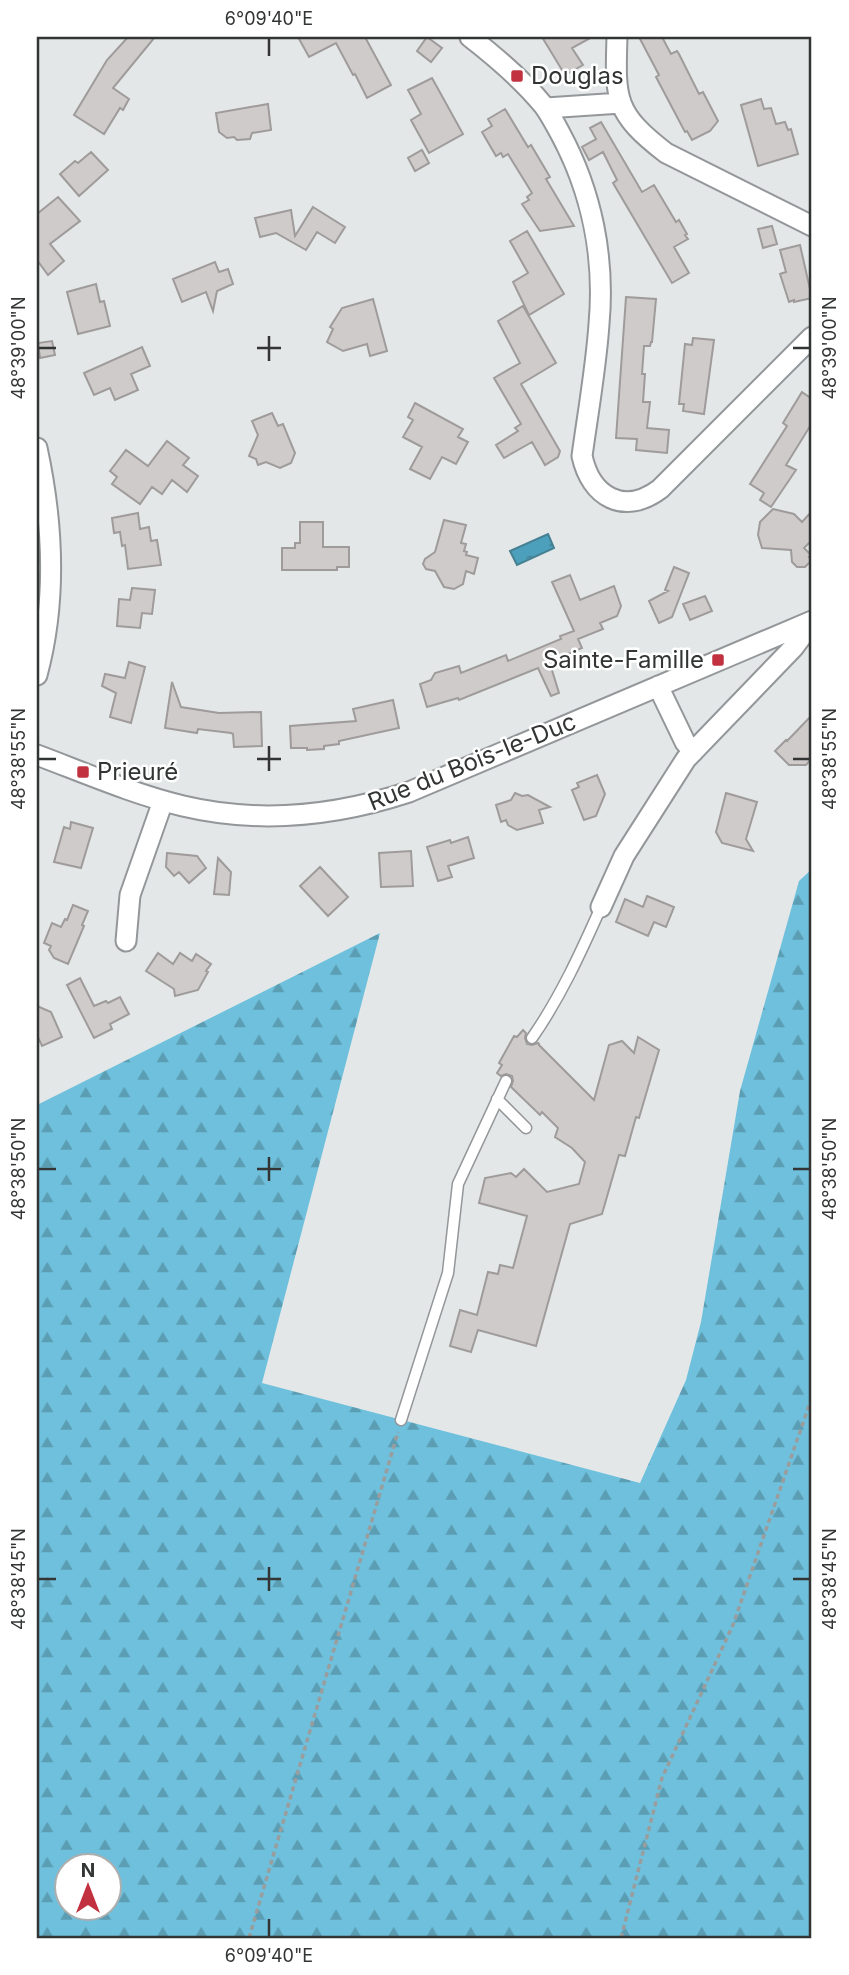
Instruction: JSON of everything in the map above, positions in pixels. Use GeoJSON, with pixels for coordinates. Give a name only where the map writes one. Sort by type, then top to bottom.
{"type":"FeatureCollection","features":[{"type":"Feature","properties":{"kind":"street"},"geometry":{"type":"LineString","coordinates":[[470,37],[517,76],[546,108],[568,148],[591,212],[598,246],[599,324],[582,456],[585,470],[593,483],[611,498],[621,501],[640,501],[660,489],[812,337]]}},
{"type":"Feature","properties":{"kind":"street"},"geometry":{"type":"LineString","coordinates":[[617,37],[617,89],[621,103],[633,124],[648,139],[666,153],[812,226]]}},
{"type":"Feature","properties":{"kind":"street"},"geometry":{"type":"LineString","coordinates":[[546,108],[621,103]]}},
{"type":"Feature","properties":{"kind":"street"},"geometry":{"type":"LineString","coordinates":[[37,448],[43,476],[43,532],[51,563],[50,589],[37,675]]}},
{"type":"Feature","properties":{"kind":"street","name":"Rue du Bois-le-Duc"},"geometry":{"type":"LineString","coordinates":[[37,755],[163,800],[215,812],[301,816],[355,807],[409,792],[808,623]]}},
{"type":"Feature","properties":{"kind":"street","name":"Rue du Bois-le-Duc"},"geometry":{"type":"LineString","coordinates":[[601,907],[624,856],[673,778],[693,752],[793,648],[808,623]]}},
{"type":"Feature","properties":{"kind":"street"},"geometry":{"type":"LineString","coordinates":[[658,686],[685,742],[693,752]]}},
{"type":"Feature","properties":{"kind":"street"},"geometry":{"type":"LineString","coordinates":[[127,942],[130,895],[163,800]]}},
{"type":"Feature","properties":{"kind":"lane"},"geometry":{"type":"LineString","coordinates":[[532,1038],[586,942],[601,907]]}},
{"type":"Feature","properties":{"kind":"lane"},"geometry":{"type":"LineString","coordinates":[[401,1420],[448,1273],[458,1184],[506,1082]]}},
{"type":"Feature","properties":{"kind":"lane"},"geometry":{"type":"LineString","coordinates":[[497,1100],[526,1128]]}},
{"type":"Feature","properties":{"kind":"path"},"geometry":{"type":"LineString","coordinates":[[621,1938],[662,1778],[733,1625],[812,1397]]}},
{"type":"Feature","properties":{"kind":"path"},"geometry":{"type":"LineString","coordinates":[[249,1938],[401,1420]]}},
{"type":"Feature","properties":{"kind":"green space"},"geometry":{"type":"Polygon","coordinates":[[[812,869],[812,1938],[37,1938],[37,1105],[380,933],[262,1383],[640,1483],[686,1380],[701,1322],[740,1091],[799,881],[812,869]]]}},
{"type":"Feature","properties":{"kind":"water"},"geometry":{"type":"Polygon","coordinates":[[[548,534],[554,548],[517,565],[510,551],[548,534]]]}},
{"type":"Feature","properties":{"kind":"building"},"geometry":{"type":"Polygon","coordinates":[[[128,37],[155,37],[113,88],[129,99],[104,134],[74,115],[107,60],[128,37]]]}},
{"type":"Feature","properties":{"kind":"building"},"geometry":{"type":"Polygon","coordinates":[[[298,37],[365,37],[391,85],[367,98],[336,43],[309,57],[298,37]]]}},
{"type":"Feature","properties":{"kind":"building"},"geometry":{"type":"Polygon","coordinates":[[[427,37],[442,48],[431,62],[417,51],[427,37]]]}},
{"type":"Feature","properties":{"kind":"building"},"geometry":{"type":"Polygon","coordinates":[[[542,37],[592,37],[572,48],[583,65],[565,75],[542,37]]]}},
{"type":"Feature","properties":{"kind":"building"},"geometry":{"type":"Polygon","coordinates":[[[639,37],[662,37],[671,54],[677,51],[699,94],[703,92],[718,121],[710,131],[692,140],[687,131],[685,132],[656,77],[659,75],[639,37]]]}},
{"type":"Feature","properties":{"kind":"building"},"geometry":{"type":"Polygon","coordinates":[[[432,78],[463,134],[429,153],[411,120],[421,114],[408,90],[432,78]]]}},
{"type":"Feature","properties":{"kind":"building"},"geometry":{"type":"Polygon","coordinates":[[[761,99],[764,109],[771,108],[776,124],[785,122],[788,130],[791,129],[798,154],[758,166],[741,105],[761,99]]]}},
{"type":"Feature","properties":{"kind":"building"},"geometry":{"type":"Polygon","coordinates":[[[268,104],[271,130],[252,133],[250,139],[237,140],[234,137],[227,138],[219,132],[216,113],[268,104]]]}},
{"type":"Feature","properties":{"kind":"building"},"geometry":{"type":"Polygon","coordinates":[[[505,109],[550,177],[546,179],[574,226],[540,231],[522,204],[529,200],[527,197],[532,193],[508,154],[503,157],[501,153],[496,156],[482,132],[492,126],[488,119],[505,109]]]}},
{"type":"Feature","properties":{"kind":"building"},"geometry":{"type":"Polygon","coordinates":[[[601,122],[642,192],[654,185],[676,222],[679,220],[687,234],[685,235],[688,239],[674,247],[689,273],[672,283],[613,183],[617,180],[603,152],[589,160],[582,147],[596,139],[590,128],[601,122]]]}},
{"type":"Feature","properties":{"kind":"building"},"geometry":{"type":"Polygon","coordinates":[[[422,150],[429,163],[415,171],[408,158],[422,150]]]}},
{"type":"Feature","properties":{"kind":"building"},"geometry":{"type":"Polygon","coordinates":[[[91,152],[108,170],[79,196],[60,174],[91,152]]]}},
{"type":"Feature","properties":{"kind":"building"},"geometry":{"type":"Polygon","coordinates":[[[58,197],[80,221],[50,244],[64,261],[48,275],[37,260],[37,214],[58,197]]]}},
{"type":"Feature","properties":{"kind":"building"},"geometry":{"type":"Polygon","coordinates":[[[313,207],[345,227],[335,243],[317,232],[306,250],[276,233],[260,237],[255,218],[291,210],[295,236],[313,207]]]}},
{"type":"Feature","properties":{"kind":"building"},"geometry":{"type":"Polygon","coordinates":[[[772,226],[777,244],[763,248],[758,229],[772,226]]]}},
{"type":"Feature","properties":{"kind":"building"},"geometry":{"type":"Polygon","coordinates":[[[527,231],[564,294],[529,315],[513,282],[528,273],[510,241],[527,231]]]}},
{"type":"Feature","properties":{"kind":"building"},"geometry":{"type":"Polygon","coordinates":[[[800,245],[812,298],[789,302],[780,274],[786,272],[780,250],[800,245]]]}},
{"type":"Feature","properties":{"kind":"building"},"geometry":{"type":"Polygon","coordinates":[[[215,262],[219,272],[228,269],[233,284],[217,291],[213,311],[206,292],[182,302],[173,279],[215,262]]]}},
{"type":"Feature","properties":{"kind":"building"},"geometry":{"type":"Polygon","coordinates":[[[96,284],[100,302],[104,301],[110,326],[78,334],[67,292],[96,284]]]}},
{"type":"Feature","properties":{"kind":"building"},"geometry":{"type":"Polygon","coordinates":[[[626,297],[656,299],[652,342],[650,346],[644,346],[643,402],[650,402],[647,428],[669,430],[667,453],[636,450],[637,439],[616,438],[626,297]]]}},
{"type":"Feature","properties":{"kind":"building"},"geometry":{"type":"Polygon","coordinates":[[[373,299],[387,351],[370,356],[367,344],[343,351],[327,342],[333,329],[330,327],[342,308],[373,299]]]}},
{"type":"Feature","properties":{"kind":"building"},"geometry":{"type":"Polygon","coordinates":[[[523,306],[556,363],[521,384],[560,451],[558,457],[545,465],[532,442],[504,458],[496,445],[518,431],[515,428],[521,424],[494,378],[520,363],[498,321],[523,306]]]}},
{"type":"Feature","properties":{"kind":"building"},"geometry":{"type":"Polygon","coordinates":[[[693,338],[714,340],[704,414],[683,411],[684,404],[679,404],[685,344],[692,345],[693,338]]]}},
{"type":"Feature","properties":{"kind":"building"},"geometry":{"type":"Polygon","coordinates":[[[52,341],[55,355],[40,358],[38,343],[52,341]]]}},
{"type":"Feature","properties":{"kind":"building"},"geometry":{"type":"Polygon","coordinates":[[[142,347],[150,366],[131,374],[138,390],[115,400],[110,388],[94,395],[84,373],[142,347]]]}},
{"type":"Feature","properties":{"kind":"building"},"geometry":{"type":"Polygon","coordinates":[[[802,392],[812,399],[812,423],[786,465],[796,470],[771,507],[760,500],[764,493],[750,484],[787,426],[783,423],[802,392]]]}},
{"type":"Feature","properties":{"kind":"building"},"geometry":{"type":"Polygon","coordinates":[[[415,403],[463,429],[458,437],[468,442],[456,464],[442,457],[430,479],[410,469],[422,447],[403,437],[413,420],[408,417],[415,403]]]}},
{"type":"Feature","properties":{"kind":"building"},"geometry":{"type":"Polygon","coordinates":[[[272,413],[278,426],[283,424],[295,453],[291,463],[280,468],[266,462],[258,465],[256,459],[249,456],[258,435],[252,421],[272,413]]]}},
{"type":"Feature","properties":{"kind":"building"},"geometry":{"type":"Polygon","coordinates":[[[167,441],[189,458],[183,465],[198,476],[187,492],[172,480],[162,494],[152,487],[140,504],[112,484],[117,477],[110,471],[126,450],[148,466],[167,441]]]}},
{"type":"Feature","properties":{"kind":"building"},"geometry":{"type":"Polygon","coordinates":[[[773,509],[794,514],[802,522],[812,511],[812,540],[804,548],[812,560],[805,567],[797,567],[792,562],[791,550],[762,548],[758,535],[760,522],[773,509]]]}},
{"type":"Feature","properties":{"kind":"building"},"geometry":{"type":"Polygon","coordinates":[[[138,513],[140,529],[149,527],[151,541],[157,540],[161,565],[128,569],[125,545],[122,546],[120,532],[114,533],[112,518],[138,513]]]}},
{"type":"Feature","properties":{"kind":"building"},"geometry":{"type":"Polygon","coordinates":[[[444,520],[466,525],[461,543],[466,544],[466,555],[478,558],[474,574],[466,571],[463,584],[454,589],[444,587],[435,571],[426,569],[423,564],[425,559],[435,552],[444,520]]]}},
{"type":"Feature","properties":{"kind":"building"},"geometry":{"type":"Polygon","coordinates":[[[300,522],[323,522],[323,547],[349,547],[349,567],[337,567],[337,570],[282,570],[282,548],[295,548],[295,543],[300,543],[300,522]]]}},
{"type":"Feature","properties":{"kind":"building"},"geometry":{"type":"Polygon","coordinates":[[[674,567],[689,573],[672,617],[659,623],[649,601],[668,591],[665,590],[674,567]]]}},
{"type":"Feature","properties":{"kind":"building"},"geometry":{"type":"Polygon","coordinates":[[[570,575],[580,600],[614,586],[621,606],[617,616],[600,623],[603,629],[578,639],[582,648],[568,654],[569,658],[551,667],[559,693],[551,696],[538,668],[459,700],[458,698],[427,707],[420,684],[431,680],[435,673],[459,666],[461,673],[506,655],[508,661],[574,631],[552,582],[570,575]]]}},
{"type":"Feature","properties":{"kind":"building"},"geometry":{"type":"Polygon","coordinates":[[[132,588],[155,590],[152,614],[142,613],[140,628],[117,626],[119,599],[130,600],[132,588]]]}},
{"type":"Feature","properties":{"kind":"building"},"geometry":{"type":"Polygon","coordinates":[[[705,596],[712,611],[690,620],[683,604],[705,596]]]}},
{"type":"Feature","properties":{"kind":"building"},"geometry":{"type":"Polygon","coordinates":[[[129,662],[145,667],[131,723],[110,717],[116,693],[102,686],[105,674],[125,678],[129,662]]]}},
{"type":"Feature","properties":{"kind":"building"},"geometry":{"type":"Polygon","coordinates":[[[172,682],[181,707],[219,713],[261,712],[262,746],[234,747],[231,733],[198,729],[197,733],[165,728],[172,682]]]}},
{"type":"Feature","properties":{"kind":"building"},"geometry":{"type":"Polygon","coordinates":[[[393,700],[399,728],[339,741],[339,744],[324,746],[324,749],[291,748],[290,726],[356,721],[353,709],[393,700]]]}},
{"type":"Feature","properties":{"kind":"building"},"geometry":{"type":"Polygon","coordinates":[[[812,715],[812,758],[806,765],[789,765],[775,751],[812,715]]]}},
{"type":"Feature","properties":{"kind":"building"},"geometry":{"type":"Polygon","coordinates":[[[597,775],[605,794],[596,816],[584,820],[572,790],[579,787],[577,783],[597,775]]]}},
{"type":"Feature","properties":{"kind":"building"},"geometry":{"type":"Polygon","coordinates":[[[515,793],[528,795],[550,807],[539,810],[543,823],[517,830],[508,825],[506,820],[501,822],[496,805],[511,800],[515,793]]]}},
{"type":"Feature","properties":{"kind":"building"},"geometry":{"type":"Polygon","coordinates":[[[726,793],[757,802],[746,839],[753,851],[722,843],[716,832],[726,793]]]}},
{"type":"Feature","properties":{"kind":"building"},"geometry":{"type":"Polygon","coordinates":[[[71,822],[93,828],[81,868],[54,862],[64,827],[70,829],[71,822]]]}},
{"type":"Feature","properties":{"kind":"building"},"geometry":{"type":"Polygon","coordinates":[[[468,837],[474,858],[448,866],[452,877],[438,881],[427,847],[468,837]]]}},
{"type":"Feature","properties":{"kind":"building"},"geometry":{"type":"Polygon","coordinates":[[[411,851],[413,886],[381,887],[379,853],[411,851]]]}},
{"type":"Feature","properties":{"kind":"building"},"geometry":{"type":"Polygon","coordinates":[[[167,853],[197,856],[206,868],[189,883],[179,872],[174,876],[166,867],[167,853]]]}},
{"type":"Feature","properties":{"kind":"building"},"geometry":{"type":"Polygon","coordinates":[[[218,858],[231,872],[229,895],[214,894],[218,858]]]}},
{"type":"Feature","properties":{"kind":"building"},"geometry":{"type":"Polygon","coordinates":[[[320,867],[348,897],[328,916],[300,886],[320,867]]]}},
{"type":"Feature","properties":{"kind":"building"},"geometry":{"type":"Polygon","coordinates":[[[647,896],[674,907],[666,927],[654,922],[648,936],[616,922],[625,899],[643,907],[647,896]]]}},
{"type":"Feature","properties":{"kind":"building"},"geometry":{"type":"Polygon","coordinates":[[[73,905],[88,911],[68,964],[54,958],[49,950],[51,946],[44,943],[52,923],[61,927],[73,905]]]}},
{"type":"Feature","properties":{"kind":"building"},"geometry":{"type":"Polygon","coordinates":[[[158,953],[173,964],[180,953],[192,961],[196,954],[211,964],[198,990],[175,996],[174,989],[146,971],[158,953]]]}},
{"type":"Feature","properties":{"kind":"building"},"geometry":{"type":"Polygon","coordinates":[[[80,978],[94,1006],[120,997],[129,1014],[110,1024],[112,1029],[94,1038],[67,985],[80,978]]]}},
{"type":"Feature","properties":{"kind":"building"},"geometry":{"type":"Polygon","coordinates":[[[37,1006],[51,1012],[62,1037],[42,1046],[37,1035],[37,1006]]]}},
{"type":"Feature","properties":{"kind":"building"},"geometry":{"type":"Polygon","coordinates":[[[523,1030],[527,1044],[538,1043],[594,1100],[609,1045],[622,1041],[634,1053],[638,1037],[659,1050],[639,1118],[636,1117],[625,1156],[619,1155],[602,1214],[570,1224],[536,1346],[478,1330],[471,1352],[450,1346],[460,1310],[477,1315],[488,1272],[498,1274],[500,1265],[513,1268],[527,1216],[479,1203],[485,1178],[511,1173],[516,1177],[524,1169],[547,1192],[579,1184],[585,1162],[572,1148],[555,1137],[558,1128],[511,1087],[512,1076],[501,1076],[497,1073],[502,1065],[499,1063],[514,1036],[517,1037],[523,1030]]]}},
{"type":"Feature","properties":{"kind":"place","name":"Douglas"},"geometry":{"type":"Point","coordinates":[517,76]}},
{"type":"Feature","properties":{"kind":"place","name":"Sainte-Famille"},"geometry":{"type":"Point","coordinates":[718,660]}},
{"type":"Feature","properties":{"kind":"place","name":"Prieuré"},"geometry":{"type":"Point","coordinates":[83,772]}}]}
